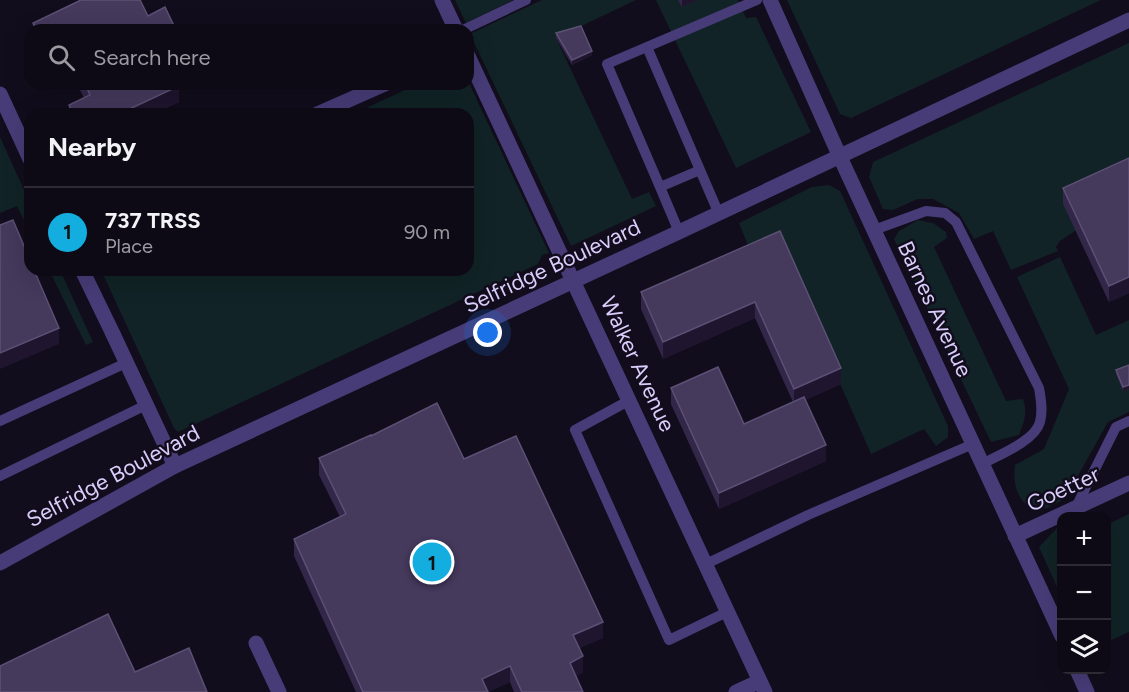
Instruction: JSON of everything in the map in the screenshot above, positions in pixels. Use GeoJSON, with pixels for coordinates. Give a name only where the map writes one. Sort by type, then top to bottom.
{"type":"FeatureCollection","features":[{"type":"Feature","properties":{"kind":"street"},"geometry":{"type":"LineString","coordinates":[[442,0],[453,24]]}},
{"type":"Feature","properties":{"kind":"street","name":"Barnes Avenue"},"geometry":{"type":"LineString","coordinates":[[770,0],[840,157],[1057,625]]}},
{"type":"Feature","properties":{"kind":"street","name":"Selfridge Boulevard"},"geometry":{"type":"LineString","coordinates":[[0,563],[175,466],[719,214],[1129,20]]}},
{"type":"Feature","properties":{"kind":"street","name":"Walker Avenue"},"geometry":{"type":"LineString","coordinates":[[474,69],[763,686]]}},
{"type":"Feature","properties":{"kind":"street"},"geometry":{"type":"LineString","coordinates":[[331,108],[371,90]]}},
{"type":"Feature","properties":{"kind":"street"},"geometry":{"type":"LineString","coordinates":[[0,94],[24,146]]}},
{"type":"Feature","properties":{"kind":"street"},"geometry":{"type":"LineString","coordinates":[[85,276],[175,466]]}},
{"type":"Feature","properties":{"kind":"street","name":"Goetter"},"geometry":{"type":"LineString","coordinates":[[1016,536],[1129,483]]}},
{"type":"Feature","properties":{"kind":"street"},"geometry":{"type":"LineString","coordinates":[[256,643],[279,692]]}},
{"type":"Feature","properties":{"kind":"street"},"geometry":{"type":"LineString","coordinates":[[1079,674],[1087,692]]}},
{"type":"Feature","properties":{"kind":"street"},"geometry":{"type":"LineString","coordinates":[[736,692],[763,686]]}},
{"type":"Feature","properties":{"kind":"lane"},"geometry":{"type":"LineString","coordinates":[[474,25],[526,0]]}},
{"type":"Feature","properties":{"kind":"lane"},"geometry":{"type":"LineString","coordinates":[[679,232],[607,64],[757,0]]}},
{"type":"Feature","properties":{"kind":"lane"},"geometry":{"type":"LineString","coordinates":[[647,47],[719,214]]}},
{"type":"Feature","properties":{"kind":"lane"},"geometry":{"type":"LineString","coordinates":[[660,187],[700,170]]}},
{"type":"Feature","properties":{"kind":"lane"},"geometry":{"type":"LineString","coordinates":[[874,230],[926,211],[945,213],[956,222],[1039,388],[1042,409],[1040,424],[1031,437],[982,464]]}},
{"type":"Feature","properties":{"kind":"lane"},"geometry":{"type":"LineString","coordinates":[[0,422],[126,363]]}},
{"type":"Feature","properties":{"kind":"lane"},"geometry":{"type":"LineString","coordinates":[[630,400],[575,430],[669,640],[729,611]]}},
{"type":"Feature","properties":{"kind":"lane"},"geometry":{"type":"LineString","coordinates":[[0,476],[146,405]]}},
{"type":"Feature","properties":{"kind":"lane"},"geometry":{"type":"LineString","coordinates":[[1076,508],[1116,427],[1129,421]]}},
{"type":"Feature","properties":{"kind":"lane"},"geometry":{"type":"LineString","coordinates":[[706,564],[808,515],[973,444]]}},
{"type":"Feature","properties":{"kind":"shaded area"},"geometry":{"type":"Polygon","coordinates":[[[455,0],[513,0],[466,23],[455,0]]]}},
{"type":"Feature","properties":{"kind":"shaded area"},"geometry":{"type":"Polygon","coordinates":[[[542,0],[636,0],[556,38],[632,199],[649,192],[656,206],[571,246],[474,42],[474,32],[542,0]]]}},
{"type":"Feature","properties":{"kind":"shaded area"},"geometry":{"type":"Polygon","coordinates":[[[656,0],[738,0],[746,18],[756,17],[811,132],[736,168],[656,0]]]}},
{"type":"Feature","properties":{"kind":"shaded area"},"geometry":{"type":"Polygon","coordinates":[[[787,0],[1101,0],[851,118],[840,114],[787,0]]]}},
{"type":"Feature","properties":{"kind":"shaded area"},"geometry":{"type":"Polygon","coordinates":[[[1129,43],[1129,174],[1075,231],[1060,241],[1056,247],[1058,251],[1011,270],[993,231],[974,239],[959,213],[933,199],[918,199],[893,210],[883,209],[869,177],[873,162],[1129,43]]]}},
{"type":"Feature","properties":{"kind":"shaded area"},"geometry":{"type":"Polygon","coordinates":[[[405,90],[472,90],[549,253],[542,255],[538,264],[178,432],[174,428],[104,276],[474,276],[474,108],[366,108],[405,90]]]}},
{"type":"Feature","properties":{"kind":"shaded area"},"geometry":{"type":"Polygon","coordinates":[[[0,137],[24,190],[24,220],[17,206],[0,213],[0,137]]]}},
{"type":"Feature","properties":{"kind":"shaded area"},"geometry":{"type":"Polygon","coordinates":[[[829,185],[840,191],[948,426],[948,437],[936,446],[924,429],[871,454],[780,247],[753,258],[739,223],[812,187],[829,185]]]}},
{"type":"Feature","properties":{"kind":"shaded area"},"geometry":{"type":"Polygon","coordinates":[[[918,220],[933,223],[946,232],[947,238],[934,247],[1006,401],[1023,399],[1024,422],[1019,435],[991,442],[894,239],[899,231],[918,220]]]}},
{"type":"Feature","properties":{"kind":"shaded area"},"geometry":{"type":"Polygon","coordinates":[[[1060,257],[1096,335],[1129,320],[1129,412],[1108,422],[1065,499],[1047,508],[1031,509],[1022,500],[1017,490],[1015,465],[1044,449],[1069,389],[1017,277],[1060,257]]]}},
{"type":"Feature","properties":{"kind":"shaded area"},"geometry":{"type":"Polygon","coordinates":[[[52,276],[63,276],[93,342],[86,345],[52,276]]]}},
{"type":"Feature","properties":{"kind":"shaded area"},"geometry":{"type":"Polygon","coordinates":[[[1129,514],[1129,632],[1111,640],[1111,566],[1111,523],[1129,514]]]}},
{"type":"Feature","properties":{"kind":"shaded area"},"geometry":{"type":"Polygon","coordinates":[[[1057,528],[1057,587],[1039,547],[1057,528]]]}},
{"type":"Feature","properties":{"kind":"building"},"geometry":{"type":"Polygon","coordinates":[[[81,0],[140,0],[148,16],[165,7],[173,24],[33,24],[81,0]]]}},
{"type":"Feature","properties":{"kind":"building"},"geometry":{"type":"Polygon","coordinates":[[[581,26],[592,51],[572,60],[556,33],[581,26]]]}},
{"type":"Feature","properties":{"kind":"building"},"geometry":{"type":"Polygon","coordinates":[[[88,90],[170,90],[132,108],[70,108],[69,105],[90,95],[88,90]]]}},
{"type":"Feature","properties":{"kind":"building"},"geometry":{"type":"Polygon","coordinates":[[[1129,158],[1129,277],[1109,286],[1063,188],[1129,158]]]}},
{"type":"Feature","properties":{"kind":"building"},"geometry":{"type":"Polygon","coordinates":[[[13,220],[24,246],[24,276],[37,276],[59,328],[0,353],[0,225],[13,220]]]}},
{"type":"Feature","properties":{"kind":"building"},"geometry":{"type":"Polygon","coordinates":[[[780,231],[841,368],[794,389],[755,302],[663,342],[641,292],[780,231]]]}},
{"type":"Feature","properties":{"kind":"building"},"geometry":{"type":"Polygon","coordinates":[[[1129,365],[1129,385],[1123,387],[1116,370],[1129,365]]]}},
{"type":"Feature","properties":{"kind":"building"},"geometry":{"type":"Polygon","coordinates":[[[718,367],[744,424],[804,397],[826,445],[719,493],[671,388],[718,367]]]}},
{"type":"Feature","properties":{"kind":"building"},"geometry":{"type":"Polygon","coordinates":[[[437,403],[464,459],[516,436],[603,622],[573,635],[583,656],[570,663],[583,692],[522,692],[510,666],[482,679],[488,692],[363,692],[294,539],[346,514],[319,458],[371,436],[437,403]]]}},
{"type":"Feature","properties":{"kind":"building"},"geometry":{"type":"Polygon","coordinates":[[[108,614],[135,672],[189,648],[207,692],[0,692],[0,666],[108,614]]]}},
{"type":"Feature","properties":{"kind":"place","name":"737 TRSS"},"geometry":{"type":"Point","coordinates":[432,562]}}]}
